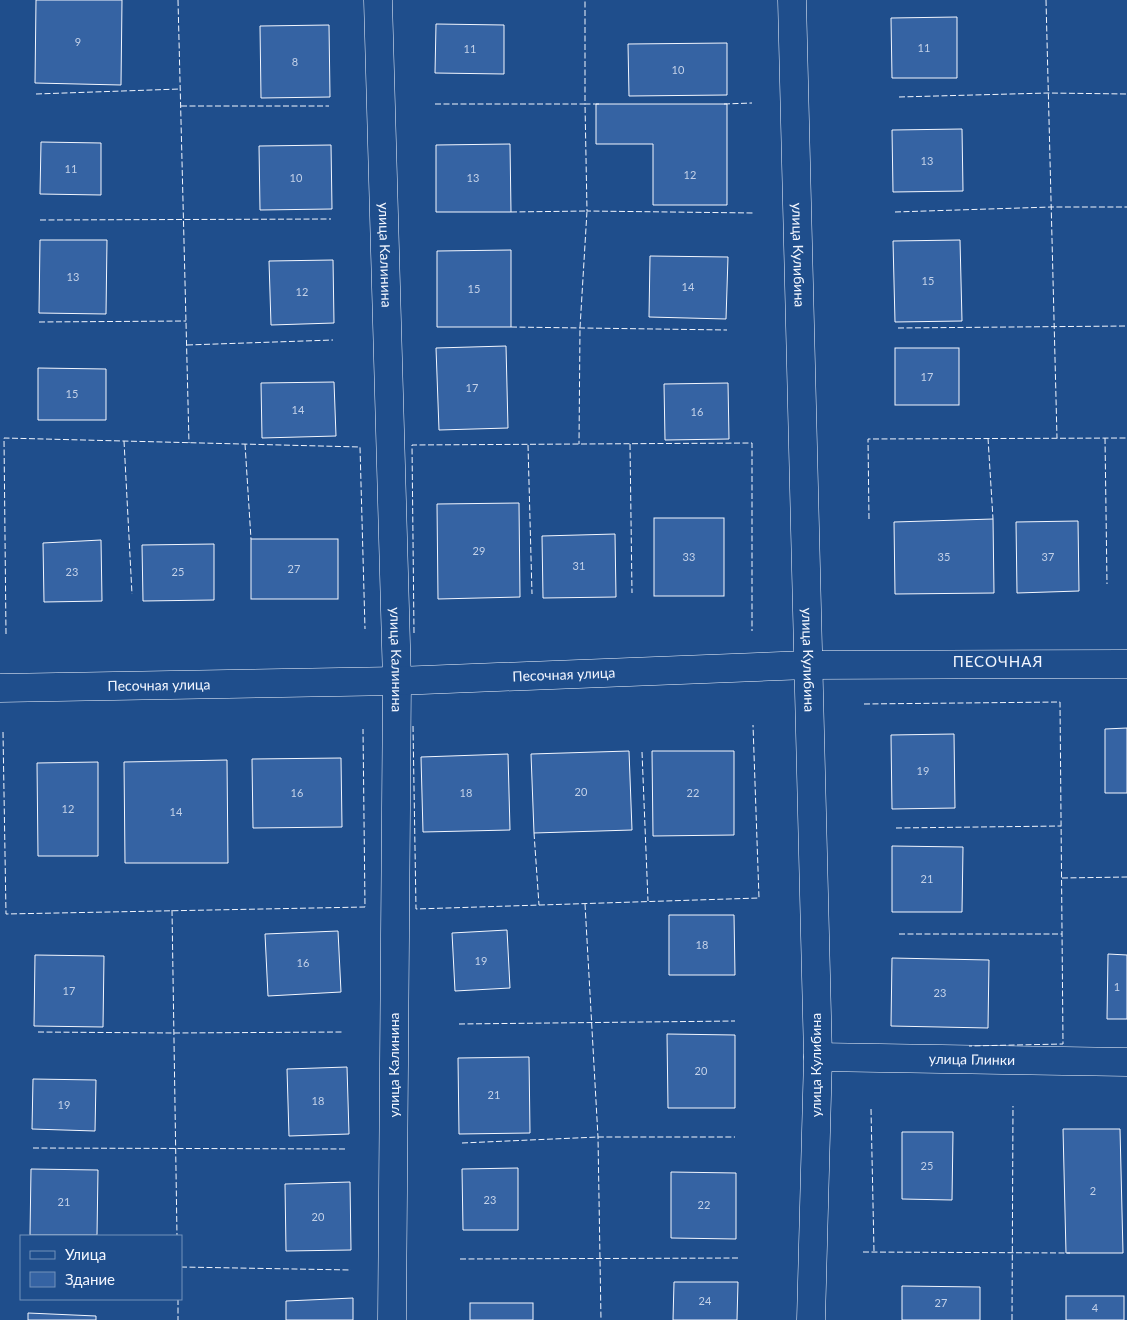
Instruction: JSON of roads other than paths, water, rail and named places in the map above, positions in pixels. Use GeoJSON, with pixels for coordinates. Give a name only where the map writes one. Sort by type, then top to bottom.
{"type":"FeatureCollection","features":[{"type":"Feature","properties":{"kind":"street","name":"улица Калинина"},"geometry":{"type":"LineString","coordinates":[[378,0],[397,681],[392,1320]]}},
{"type":"Feature","properties":{"kind":"street","name":"улица Кулибина"},"geometry":{"type":"LineString","coordinates":[[792,0],[818,1057],[811,1320]]}},
{"type":"Feature","properties":{"kind":"street","name":"Песочная улица"},"geometry":{"type":"LineString","coordinates":[[0,688],[397,681],[807,664],[1127,664]]}},
{"type":"Feature","properties":{"kind":"street","name":"улица Глинки"},"geometry":{"type":"LineString","coordinates":[[818,1057],[1127,1062]]}},
{"type":"Feature","properties":{"kind":"district","name":"ПЕСОЧНАЯ"},"geometry":{"type":"Point","coordinates":[998,662]}}]}
